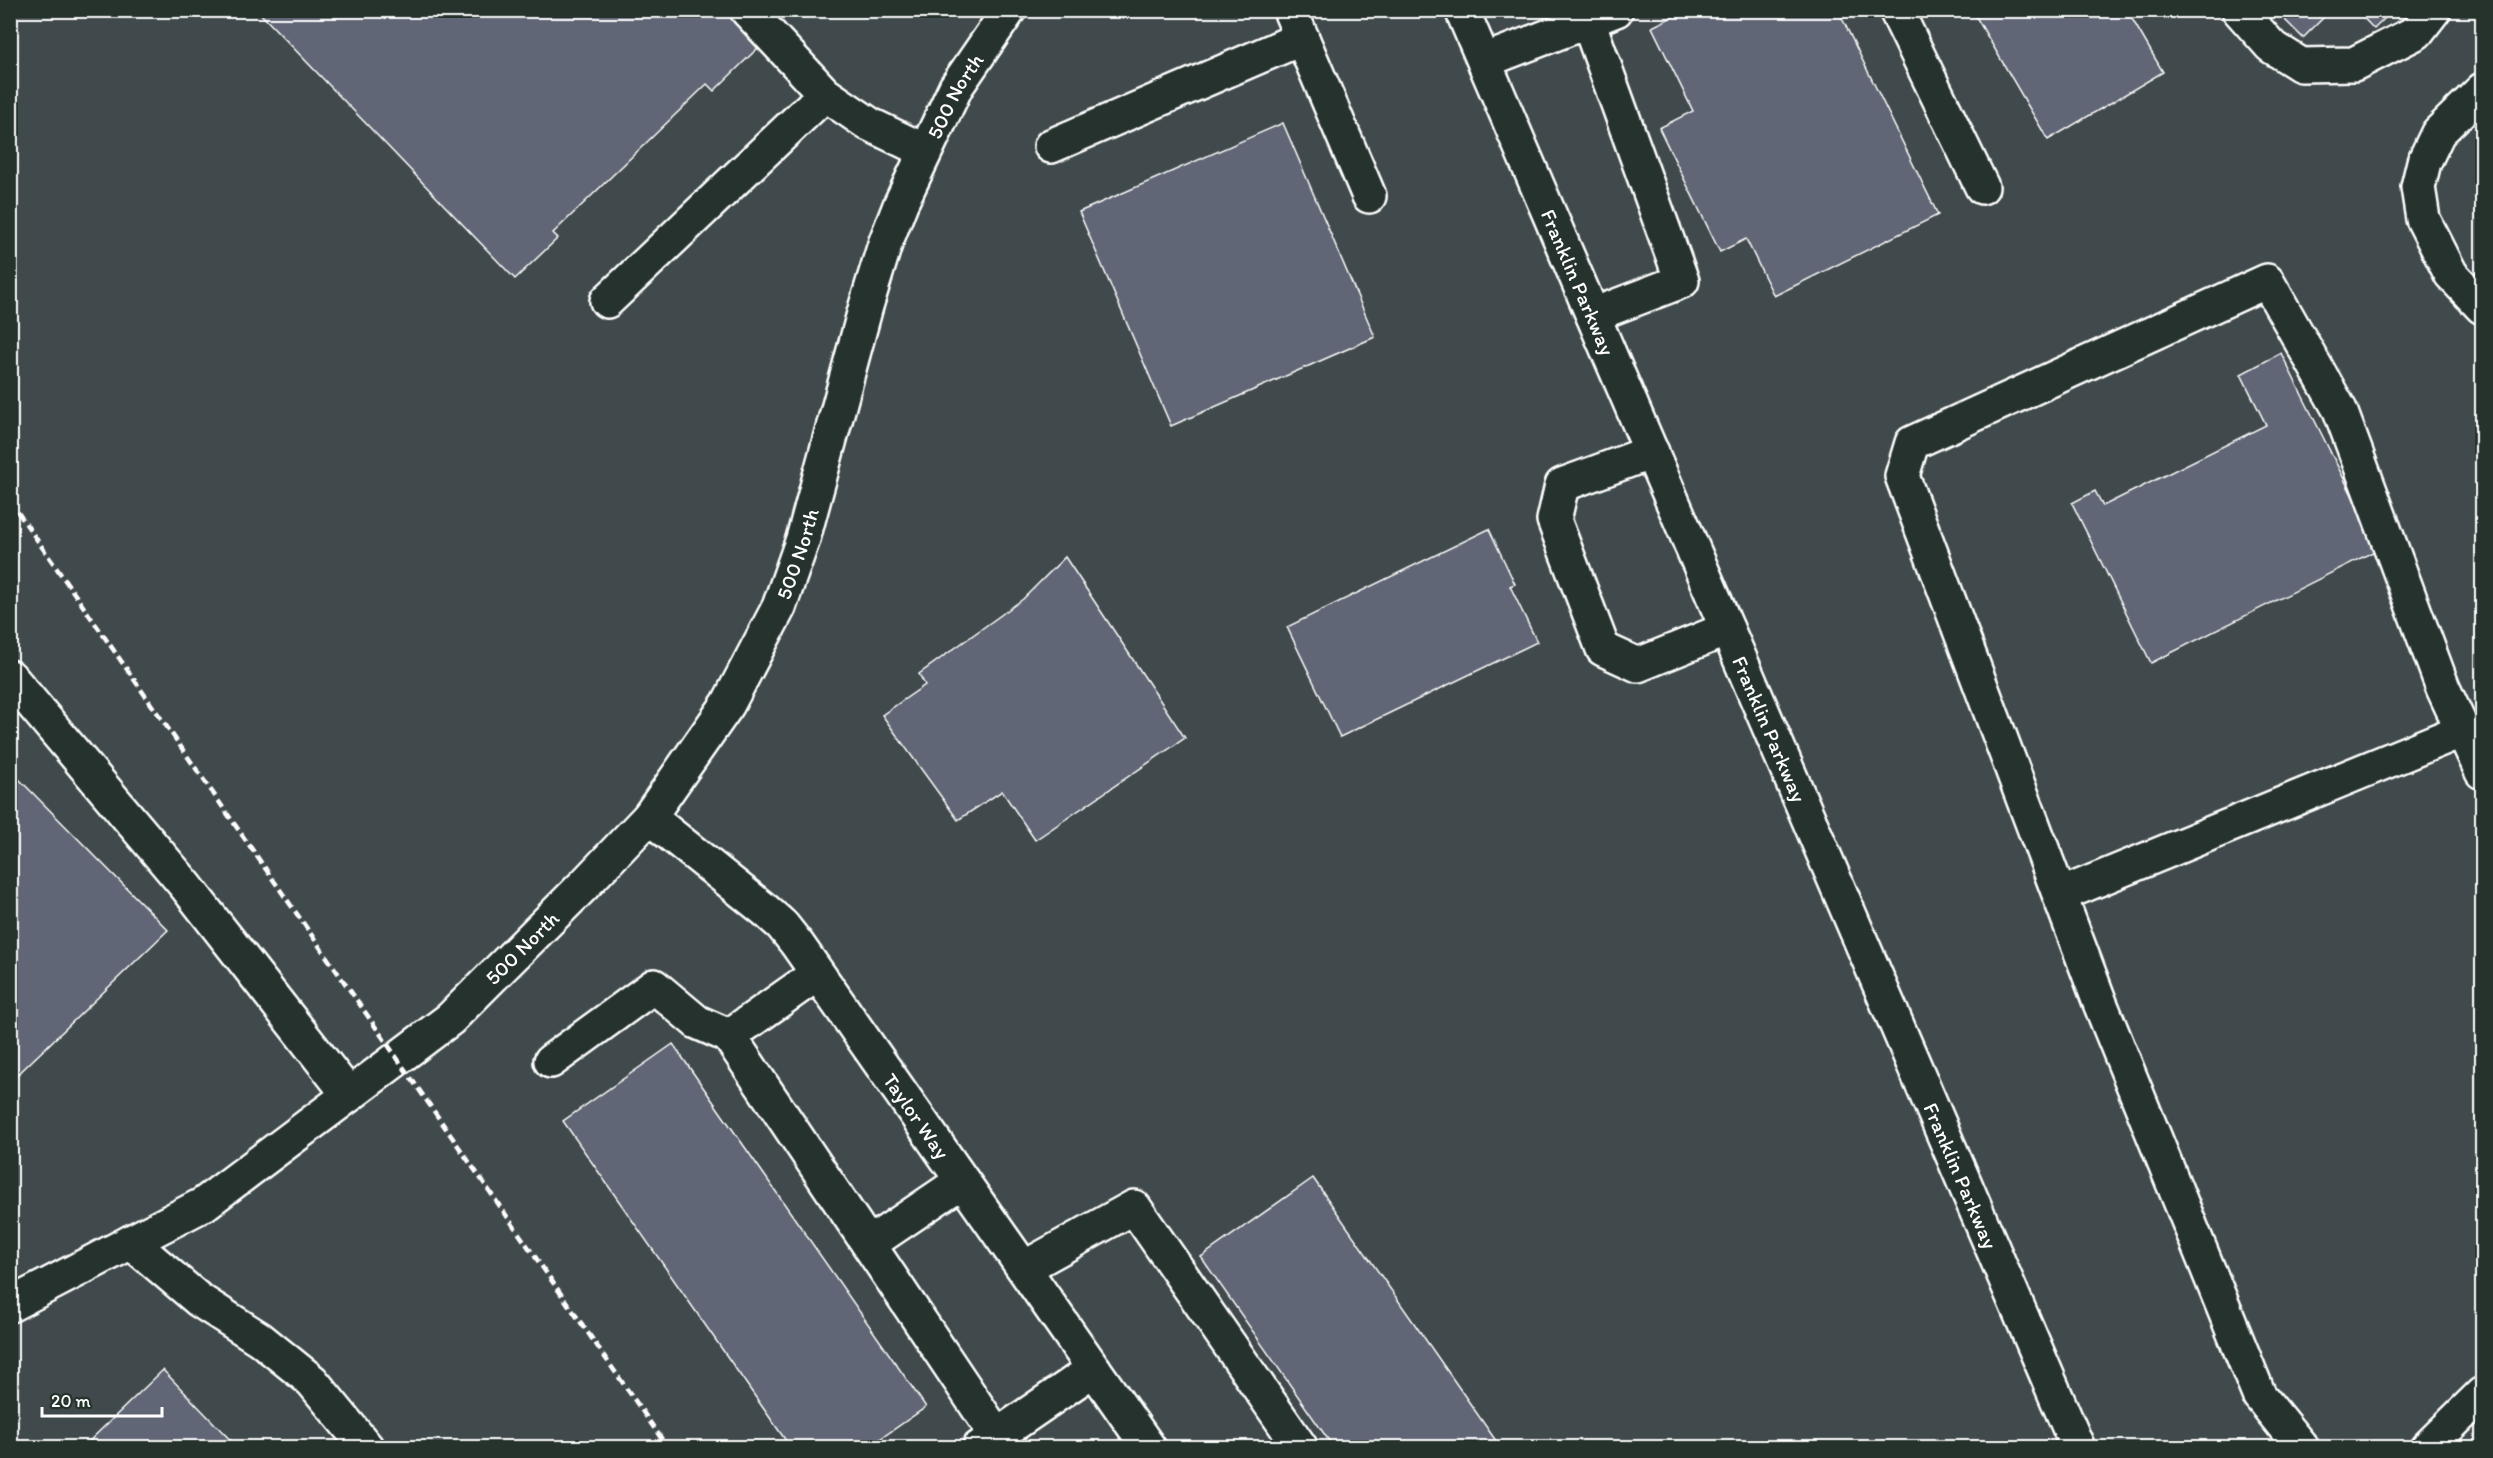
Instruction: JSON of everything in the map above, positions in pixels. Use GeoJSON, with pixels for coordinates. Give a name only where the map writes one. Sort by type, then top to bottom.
{"type":"FeatureCollection","features":[{"type":"Feature","properties":{"kind":"street","name":"500 North"},"geometry":{"type":"LineString","coordinates":[[10,1305],[204,1204],[450,1019],[649,817],[728,704],[779,607],[803,538],[838,404],[885,244],[924,151],[956,87],[1009,10]]}},
{"type":"Feature","properties":{"kind":"street","name":"Franklin Parkway"},"geometry":{"type":"LineString","coordinates":[[1462,10],[2078,1448]]}},
{"type":"Feature","properties":{"kind":"street"},"geometry":{"type":"LineString","coordinates":[[1896,10],[1982,187]]}},
{"type":"Feature","properties":{"kind":"street"},"geometry":{"type":"LineString","coordinates":[[2239,10],[2271,46],[2301,65],[2354,64],[2417,32],[2434,10]]}},
{"type":"Feature","properties":{"kind":"street"},"geometry":{"type":"LineString","coordinates":[[1484,61],[1596,14],[1682,281],[1593,315]]}},
{"type":"Feature","properties":{"kind":"street"},"geometry":{"type":"LineString","coordinates":[[762,16],[825,94],[869,124],[924,151]]}},
{"type":"Feature","properties":{"kind":"street"},"geometry":{"type":"LineString","coordinates":[[1051,146],[1296,24],[1369,196]]}},
{"type":"Feature","properties":{"kind":"street"},"geometry":{"type":"LineString","coordinates":[[2482,90],[2438,133],[2424,162],[2418,187],[2423,219],[2451,274],[2482,307]]}},
{"type":"Feature","properties":{"kind":"street"},"geometry":{"type":"LineString","coordinates":[[607,301],[825,94]]}},
{"type":"Feature","properties":{"kind":"street"},"geometry":{"type":"LineString","coordinates":[[2302,1448],[2259,1395],[2104,1014],[1902,476],[1912,443],[2267,281],[2340,410],[2443,688],[2482,772]]}},
{"type":"Feature","properties":{"kind":"street"},"geometry":{"type":"LineString","coordinates":[[1652,452],[1562,485],[1554,520],[1604,649],[1638,665],[1727,629]]}},
{"type":"Feature","properties":{"kind":"street"},"geometry":{"type":"LineString","coordinates":[[10,677],[186,886],[349,1095]]}},
{"type":"Feature","properties":{"kind":"street"},"geometry":{"type":"LineString","coordinates":[[2060,895],[2463,730]]}},
{"type":"Feature","properties":{"kind":"street","name":"Taylor Way"},"geometry":{"type":"LineString","coordinates":[[649,817],[782,925],[1149,1448]]}},
{"type":"Feature","properties":{"kind":"street"},"geometry":{"type":"LineString","coordinates":[[729,1036],[817,974]]}},
{"type":"Feature","properties":{"kind":"street"},"geometry":{"type":"LineString","coordinates":[[551,1061],[654,986],[697,1022],[729,1036],[869,1245],[988,1442],[1094,1369]]}},
{"type":"Feature","properties":{"kind":"street"},"geometry":{"type":"LineString","coordinates":[[869,1245],[963,1181]]}},
{"type":"Feature","properties":{"kind":"street"},"geometry":{"type":"LineString","coordinates":[[1024,1269],[1134,1207],[1301,1448]]}},
{"type":"Feature","properties":{"kind":"street"},"geometry":{"type":"LineString","coordinates":[[131,1242],[199,1300],[260,1339],[312,1381],[368,1448]]}},
{"type":"Feature","properties":{"kind":"street"},"geometry":{"type":"LineString","coordinates":[[2427,1448],[2482,1394]]}},
{"type":"Feature","properties":{"kind":"shaded area"},"geometry":{"type":"Polygon","coordinates":[[[11,11],[2482,11],[2482,1447],[11,1447],[11,11]]]}},
{"type":"Feature","properties":{"kind":"building"},"geometry":{"type":"Polygon","coordinates":[[[257,10],[730,10],[762,44],[714,91],[707,84],[553,233],[558,238],[515,279],[257,10]]]}},
{"type":"Feature","properties":{"kind":"building"},"geometry":{"type":"Polygon","coordinates":[[[1686,10],[1793,10],[1793,12],[1838,10],[1938,215],[1774,296],[1746,239],[1720,252],[1659,128],[1693,111],[1652,27],[1686,10]]]}},
{"type":"Feature","properties":{"kind":"building"},"geometry":{"type":"Polygon","coordinates":[[[1972,10],[2127,10],[2163,72],[2048,140],[1972,10]]]}},
{"type":"Feature","properties":{"kind":"building"},"geometry":{"type":"Polygon","coordinates":[[[2275,10],[2331,10],[2303,38],[2275,10]]]}},
{"type":"Feature","properties":{"kind":"building"},"geometry":{"type":"Polygon","coordinates":[[[2356,10],[2393,10],[2374,29],[2356,10]]]}},
{"type":"Feature","properties":{"kind":"building"},"geometry":{"type":"Polygon","coordinates":[[[1283,123],[1375,337],[1171,426],[1079,212],[1283,123]]]}},
{"type":"Feature","properties":{"kind":"building"},"geometry":{"type":"Polygon","coordinates":[[[2281,353],[2379,549],[2151,663],[2072,503],[2095,491],[2103,506],[2266,425],[2241,374],[2281,353]]]}},
{"type":"Feature","properties":{"kind":"building"},"geometry":{"type":"Polygon","coordinates":[[[1489,529],[1515,584],[1510,586],[1537,642],[1340,737],[1287,627],[1489,529]]]}},
{"type":"Feature","properties":{"kind":"building"},"geometry":{"type":"Polygon","coordinates":[[[1065,557],[1185,738],[1035,840],[1002,791],[958,820],[882,715],[925,685],[919,674],[1023,599],[1065,557]]]}},
{"type":"Feature","properties":{"kind":"building"},"geometry":{"type":"Polygon","coordinates":[[[10,770],[168,930],[10,1082],[10,770]]]}},
{"type":"Feature","properties":{"kind":"building"},"geometry":{"type":"Polygon","coordinates":[[[673,1044],[926,1407],[867,1448],[791,1448],[563,1121],[673,1044]]]}},
{"type":"Feature","properties":{"kind":"building"},"geometry":{"type":"Polygon","coordinates":[[[1313,1178],[1501,1448],[1334,1448],[1201,1257],[1313,1178]]]}},
{"type":"Feature","properties":{"kind":"building"},"geometry":{"type":"Polygon","coordinates":[[[163,1370],[238,1448],[82,1448],[163,1370]]]}},
{"type":"Feature","properties":{"kind":"railway"},"geometry":{"type":"LineString","coordinates":[[10,501],[668,1448]]}}]}
